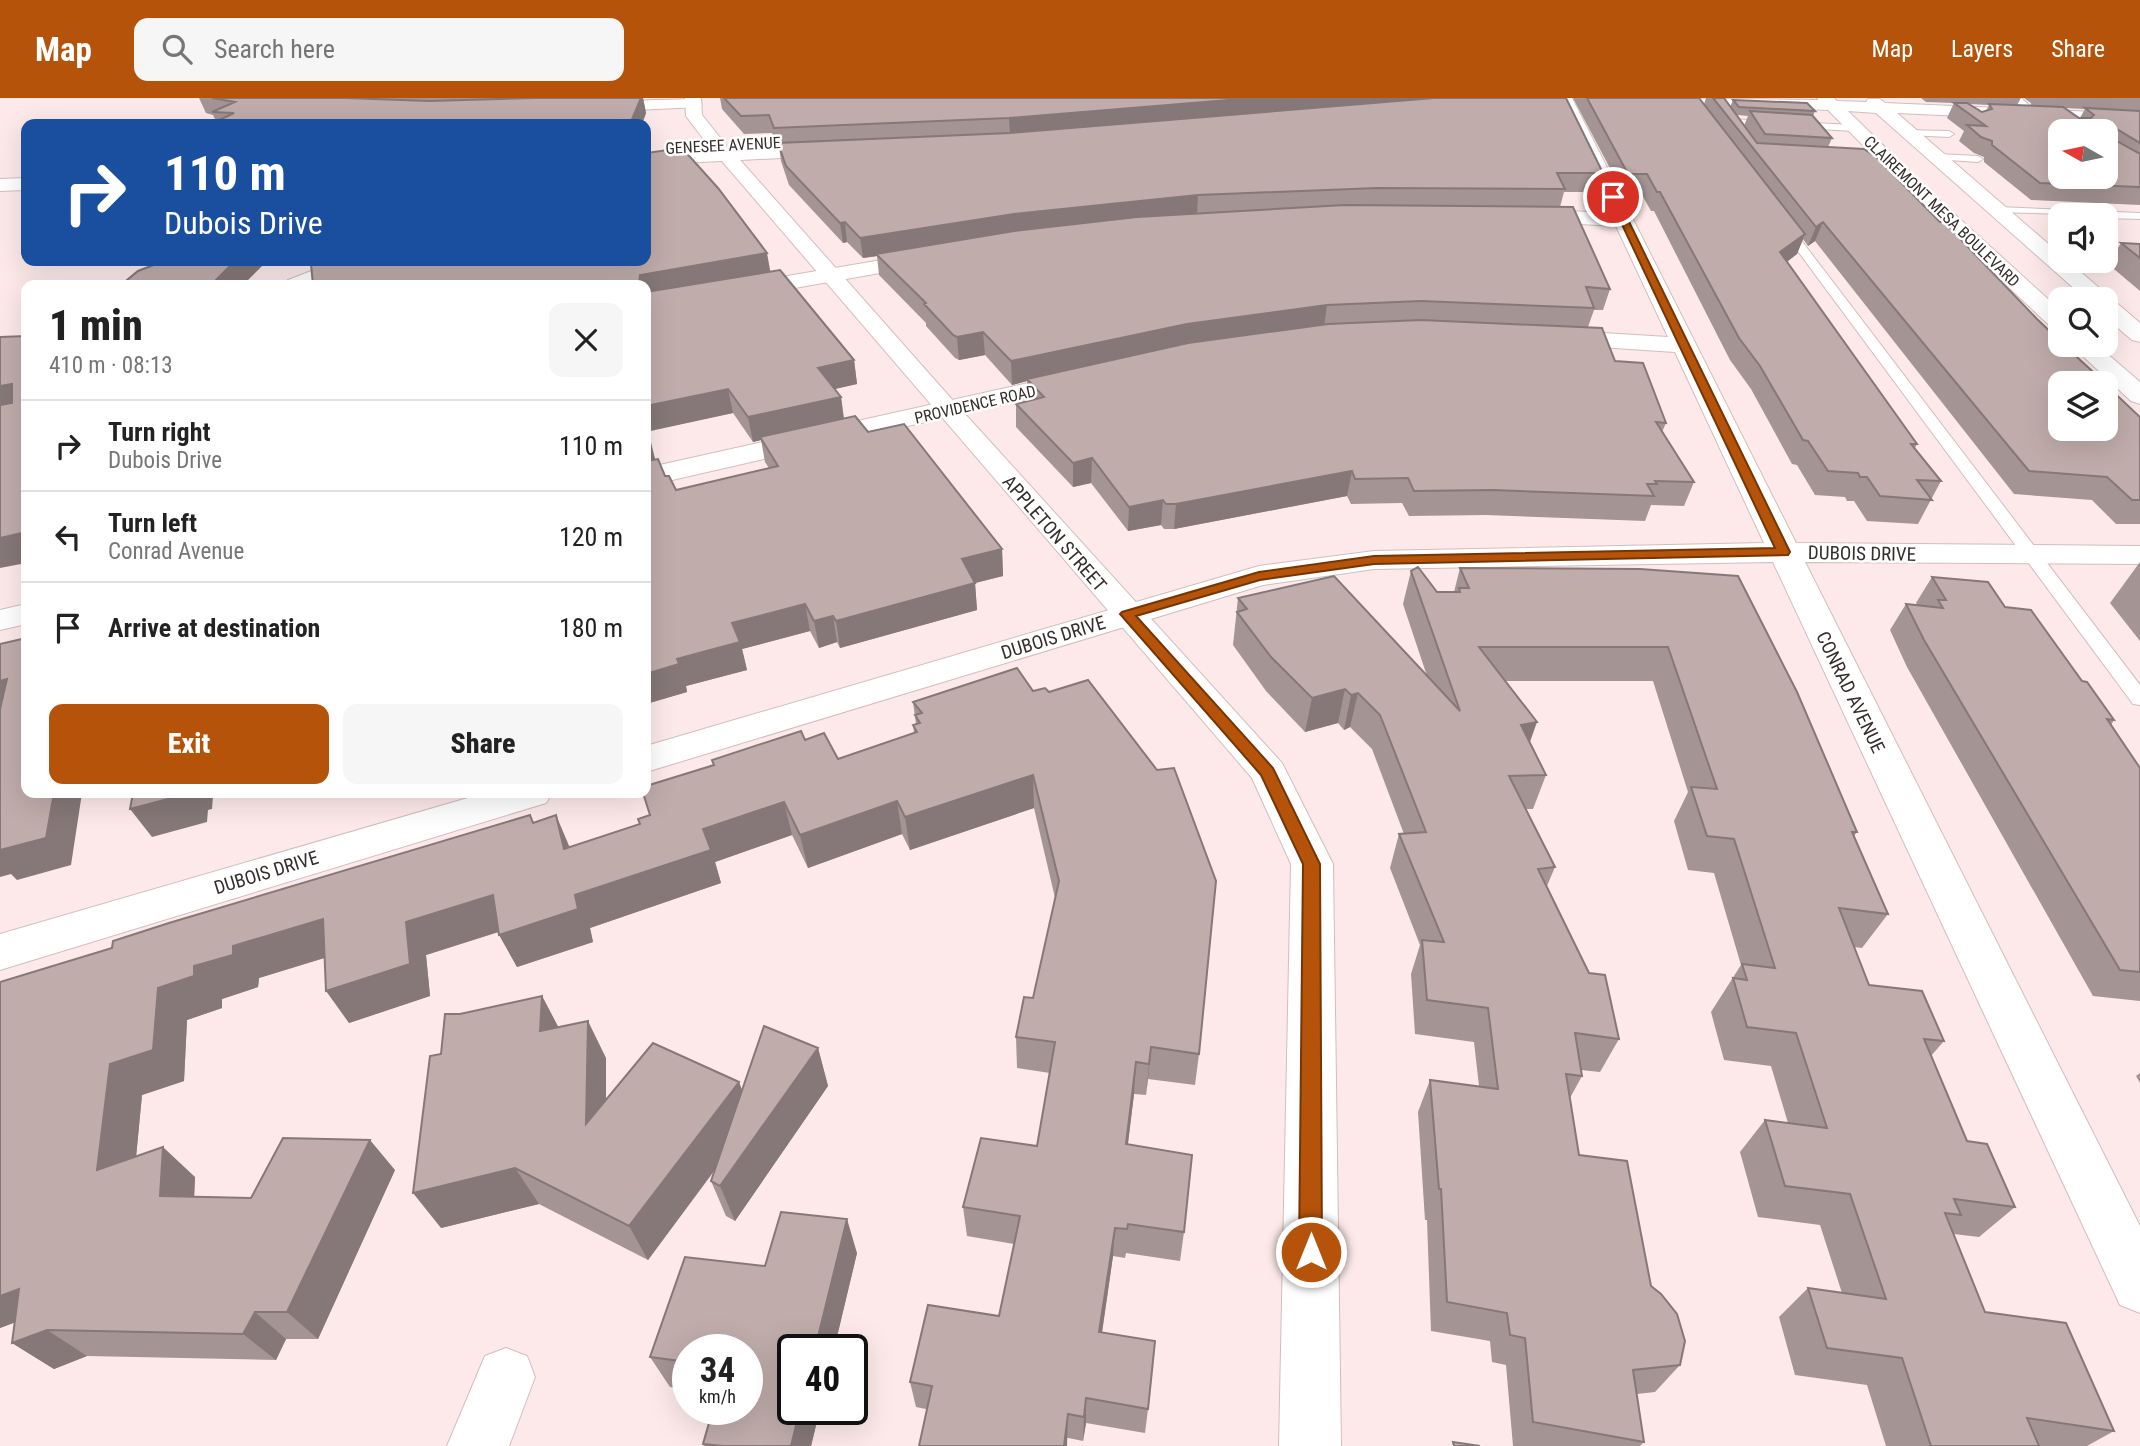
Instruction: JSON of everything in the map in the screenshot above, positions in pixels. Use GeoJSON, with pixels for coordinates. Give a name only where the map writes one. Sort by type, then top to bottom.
{"type":"FeatureCollection","features":[{"type":"Feature","properties":{"kind":"street","name":"CONRAD AVENUE"},"geometry":{"type":"LineString","coordinates":[[1564,98],[2140,1285]]}},
{"type":"Feature","properties":{"kind":"street"},"geometry":{"type":"LineString","coordinates":[[1652,98],[1767,102],[2020,101],[2140,110]]}},
{"type":"Feature","properties":{"kind":"street"},"geometry":{"type":"LineString","coordinates":[[581,108],[694,101]]}},
{"type":"Feature","properties":{"kind":"street","name":"APPLETON STREET"},"geometry":{"type":"LineString","coordinates":[[694,101],[694,116],[722,150],[1126,614],[1268,772],[1312,864],[1310,1446]]}},
{"type":"Feature","properties":{"kind":"street"},"geometry":{"type":"LineString","coordinates":[[1876,101],[1960,111],[2140,119]]}},
{"type":"Feature","properties":{"kind":"street","name":"CLAIREMONT MESA BOULEVARD"},"geometry":{"type":"LineString","coordinates":[[1876,101],[2085,287]]}},
{"type":"Feature","properties":{"kind":"street","name":"CLAIREMONT MESA BOULEVARD"},"geometry":{"type":"LineString","coordinates":[[1828,102],[1854,128],[1879,161],[2048,312]]}},
{"type":"Feature","properties":{"kind":"street","name":"GENESEE AVENUE"},"geometry":{"type":"LineString","coordinates":[[651,148],[722,150],[842,145]]}},
{"type":"Feature","properties":{"kind":"street","name":"GENESEE AVENUE"},"geometry":{"type":"LineString","coordinates":[[651,159],[722,150]]}},
{"type":"Feature","properties":{"kind":"street"},"geometry":{"type":"LineString","coordinates":[[0,175],[21,174]]}},
{"type":"Feature","properties":{"kind":"street"},"geometry":{"type":"LineString","coordinates":[[0,185],[21,184]]}},
{"type":"Feature","properties":{"kind":"street"},"geometry":{"type":"LineString","coordinates":[[1509,215],[1625,220]]}},
{"type":"Feature","properties":{"kind":"street"},"geometry":{"type":"LineString","coordinates":[[651,306],[951,254]]}},
{"type":"Feature","properties":{"kind":"street"},"geometry":{"type":"LineString","coordinates":[[308,280],[343,266]]}},
{"type":"Feature","properties":{"kind":"street"},"geometry":{"type":"LineString","coordinates":[[2118,316],[2140,335]]}},
{"type":"Feature","properties":{"kind":"street"},"geometry":{"type":"LineString","coordinates":[[1532,336],[1684,345]]}},
{"type":"Feature","properties":{"kind":"street"},"geometry":{"type":"LineString","coordinates":[[2096,357],[2140,396]]}},
{"type":"Feature","properties":{"kind":"street","name":"PROVIDENCE ROAD"},"geometry":{"type":"LineString","coordinates":[[651,476],[1096,376]]}},
{"type":"Feature","properties":{"kind":"street","name":"DUBOIS DRIVE"},"geometry":{"type":"LineString","coordinates":[[651,756],[1259,576],[1374,560],[1783,552],[2140,555]]}},
{"type":"Feature","properties":{"kind":"street"},"geometry":{"type":"LineString","coordinates":[[0,620],[21,615]]}},
{"type":"Feature","properties":{"kind":"street","name":"DUBOIS DRIVE"},"geometry":{"type":"LineString","coordinates":[[0,952],[514,798]]}},
{"type":"Feature","properties":{"kind":"street"},"geometry":{"type":"LineString","coordinates":[[478,1446],[506,1377]]}},
{"type":"Feature","properties":{"kind":"lane"},"geometry":{"type":"LineString","coordinates":[[1689,99],[1703,118]]}},
{"type":"Feature","properties":{"kind":"lane"},"geometry":{"type":"LineString","coordinates":[[1713,100],[1740,133]]}},
{"type":"Feature","properties":{"kind":"lane"},"geometry":{"type":"LineString","coordinates":[[1767,102],[1789,124]]}},
{"type":"Feature","properties":{"kind":"lane"},"geometry":{"type":"LineString","coordinates":[[1960,111],[1977,123]]}},
{"type":"Feature","properties":{"kind":"lane"},"geometry":{"type":"LineString","coordinates":[[2054,116],[2059,119]]}},
{"type":"Feature","properties":{"kind":"lane"},"geometry":{"type":"LineString","coordinates":[[1732,121],[1789,124],[1813,130],[1854,128]]}},
{"type":"Feature","properties":{"kind":"lane"},"geometry":{"type":"LineString","coordinates":[[1908,132],[1949,134]]}},
{"type":"Feature","properties":{"kind":"lane"},"geometry":{"type":"LineString","coordinates":[[1937,157],[1978,159]]}},
{"type":"Feature","properties":{"kind":"lane"},"geometry":{"type":"LineString","coordinates":[[1997,210],[2140,216]]}},
{"type":"Feature","properties":{"kind":"lane"},"geometry":{"type":"LineString","coordinates":[[1777,217],[2140,699]]}},
{"type":"Feature","properties":{"kind":"building"},"geometry":{"type":"Polygon","coordinates":[[[212,98],[429,101],[641,98],[632,119],[221,119],[234,113],[212,112],[235,102],[212,98]]]}},
{"type":"Feature","properties":{"kind":"building"},"geometry":{"type":"Polygon","coordinates":[[[724,98],[1253,98],[1009,118],[774,128],[769,115],[741,116],[724,98]]]}},
{"type":"Feature","properties":{"kind":"building"},"geometry":{"type":"Polygon","coordinates":[[[1434,98],[1566,98],[1603,173],[1557,173],[1565,189],[1377,188],[1198,195],[1014,214],[860,238],[845,222],[840,223],[786,166],[778,143],[1010,133],[1434,98]]]}},
{"type":"Feature","properties":{"kind":"building"},"geometry":{"type":"Polygon","coordinates":[[[1587,98],[1699,98],[1805,234],[1780,252],[1917,444],[1911,444],[1941,481],[1917,480],[1932,500],[1880,496],[1867,477],[1860,477],[1858,473],[1828,471],[1808,441],[1803,440],[1760,366],[1739,338],[1660,192],[1657,192],[1647,174],[1628,174],[1587,98]]]}},
{"type":"Feature","properties":{"kind":"building"},"geometry":{"type":"Polygon","coordinates":[[[1713,98],[1724,98],[1757,143],[1864,149],[1876,157],[1940,222],[1944,222],[2048,330],[2048,357],[2077,357],[2092,371],[2048,371],[2048,441],[2118,441],[2118,396],[2140,417],[2140,500],[2132,500],[2107,477],[2029,471],[1823,222],[1816,227],[1713,98]]]}},
{"type":"Feature","properties":{"kind":"building"},"geometry":{"type":"Polygon","coordinates":[[[1733,100],[1807,103],[1815,111],[1739,107],[1733,100]]]}},
{"type":"Feature","properties":{"kind":"building"},"geometry":{"type":"Polygon","coordinates":[[[1954,103],[1967,103],[1982,112],[1992,109],[1989,104],[2063,107],[2079,118],[2091,118],[2094,115],[2085,108],[2140,111],[2140,143],[2118,130],[2118,119],[2048,119],[2048,183],[2040,183],[1992,145],[1992,141],[1981,137],[1967,125],[1986,126],[1954,103]]]}},
{"type":"Feature","properties":{"kind":"building"},"geometry":{"type":"Polygon","coordinates":[[[1750,111],[1812,115],[1832,138],[1765,134],[1750,111]]]}},
{"type":"Feature","properties":{"kind":"building"},"geometry":{"type":"Polygon","coordinates":[[[2118,142],[2140,154],[2140,187],[2118,186],[2118,142]]]}},
{"type":"Feature","properties":{"kind":"building"},"geometry":{"type":"Polygon","coordinates":[[[682,148],[718,188],[767,253],[640,275],[640,280],[313,280],[311,266],[651,266],[651,152],[682,148]]]}},
{"type":"Feature","properties":{"kind":"building"},"geometry":{"type":"Polygon","coordinates":[[[1345,205],[1573,207],[1610,289],[1586,287],[1594,308],[1421,301],[1327,305],[1187,324],[1011,361],[983,332],[957,337],[953,335],[924,304],[926,303],[876,254],[1014,231],[1137,217],[1345,205]]]}},
{"type":"Feature","properties":{"kind":"building"},"geometry":{"type":"Polygon","coordinates":[[[2121,243],[2140,244],[2140,258],[2121,243]]]}},
{"type":"Feature","properties":{"kind":"building"},"geometry":{"type":"Polygon","coordinates":[[[151,266],[230,266],[216,280],[127,280],[138,271],[151,266]]]}},
{"type":"Feature","properties":{"kind":"building"},"geometry":{"type":"Polygon","coordinates":[[[780,270],[854,360],[818,368],[841,397],[748,417],[728,389],[651,405],[651,291],[780,270]]]}},
{"type":"Feature","properties":{"kind":"building"},"geometry":{"type":"Polygon","coordinates":[[[1421,320],[1602,328],[1615,361],[1643,363],[1666,423],[1656,422],[1694,482],[1655,481],[1657,484],[1647,484],[1654,496],[1493,490],[1414,491],[1408,478],[1355,479],[1352,471],[1176,504],[1166,504],[1163,500],[1129,507],[1092,458],[1073,463],[1016,404],[1044,397],[1027,379],[1188,343],[1328,324],[1421,320]]]}},
{"type":"Feature","properties":{"kind":"building"},"geometry":{"type":"Polygon","coordinates":[[[21,336],[21,533],[0,538],[0,405],[12,403],[12,384],[0,386],[0,337],[21,336]]]}},
{"type":"Feature","properties":{"kind":"building"},"geometry":{"type":"Polygon","coordinates":[[[855,416],[868,432],[904,424],[1002,549],[962,559],[975,583],[836,621],[833,616],[814,621],[805,604],[732,623],[740,642],[677,659],[679,664],[651,672],[651,460],[658,459],[665,476],[669,476],[676,490],[778,466],[760,437],[855,416]]]}},
{"type":"Feature","properties":{"kind":"building"},"geometry":{"type":"Polygon","coordinates":[[[1418,567],[1437,592],[1460,592],[1459,588],[1469,588],[1460,568],[1640,569],[1738,576],[1797,692],[1857,832],[1852,832],[1888,914],[1839,908],[1869,985],[1922,991],[1944,1041],[1924,1039],[1967,1141],[1987,1144],[2015,1207],[1954,1199],[1961,1215],[1945,1213],[1985,1312],[2066,1323],[2114,1431],[2027,1418],[2039,1446],[1931,1446],[1902,1358],[1827,1348],[1808,1288],[1886,1299],[1850,1194],[1785,1186],[1765,1120],[1827,1128],[1796,1033],[1747,1027],[1733,978],[1747,980],[1742,964],[1775,968],[1734,839],[1707,836],[1691,787],[1717,789],[1668,647],[1479,647],[1537,722],[1521,725],[1546,775],[1509,776],[1555,867],[1538,869],[1589,973],[1605,975],[1619,1039],[1575,1033],[1582,1076],[1566,1074],[1579,1155],[1627,1161],[1651,1286],[1677,1314],[1685,1341],[1680,1365],[1633,1370],[1644,1442],[1533,1422],[1525,1338],[1510,1335],[1507,1313],[1447,1302],[1441,1189],[1430,1080],[1498,1089],[1488,1008],[1427,1000],[1422,940],[1444,942],[1399,834],[1426,832],[1380,715],[1358,693],[1351,695],[1345,689],[1312,698],[1271,657],[1237,612],[1247,609],[1238,598],[1334,576],[1460,711],[1411,571],[1418,567]]]}},
{"type":"Feature","properties":{"kind":"building"},"geometry":{"type":"Polygon","coordinates":[[[1932,577],[1988,582],[2005,607],[2031,610],[2114,720],[2107,719],[2140,768],[2140,972],[2120,970],[1924,640],[1906,604],[1943,608],[1938,600],[1946,600],[1932,577]]]}},
{"type":"Feature","properties":{"kind":"building"},"geometry":{"type":"Polygon","coordinates":[[[21,639],[21,798],[53,798],[46,838],[0,850],[0,709],[7,679],[0,681],[0,644],[21,639]]]}},
{"type":"Feature","properties":{"kind":"building"},"geometry":{"type":"Polygon","coordinates":[[[1017,668],[1033,691],[1045,688],[1049,692],[1088,680],[1157,770],[1174,768],[1216,881],[1199,1054],[1151,1047],[1149,1064],[1136,1062],[1126,1144],[1192,1155],[1184,1232],[1128,1224],[1127,1229],[1115,1228],[1099,1332],[1155,1341],[1148,1409],[1086,1398],[1084,1417],[1068,1414],[1064,1446],[919,1446],[932,1386],[910,1382],[928,1305],[999,1316],[1020,1216],[963,1207],[981,1138],[1037,1146],[1055,1042],[1016,1037],[1024,997],[1033,998],[1059,881],[1033,775],[905,817],[897,801],[800,835],[784,802],[703,829],[711,850],[575,895],[578,909],[499,935],[493,895],[406,922],[410,964],[326,991],[323,919],[233,946],[233,955],[194,966],[194,976],[158,988],[153,1050],[110,1064],[97,1170],[163,1147],[160,1196],[251,1198],[283,1138],[370,1140],[287,1312],[255,1312],[243,1334],[47,1330],[12,1343],[19,1289],[0,1296],[0,982],[112,948],[113,941],[169,923],[530,815],[533,823],[556,815],[564,849],[640,824],[638,819],[650,815],[645,798],[651,798],[651,784],[714,765],[712,760],[801,731],[805,740],[824,733],[838,759],[917,732],[913,725],[920,723],[915,715],[922,713],[913,702],[1017,668]]]}},
{"type":"Feature","properties":{"kind":"building"},"geometry":{"type":"Polygon","coordinates":[[[132,798],[172,798],[130,809],[132,798]]]}},
{"type":"Feature","properties":{"kind":"building"},"geometry":{"type":"Polygon","coordinates":[[[542,996],[540,1031],[588,1021],[586,1124],[653,1043],[739,1082],[629,1226],[515,1168],[413,1193],[430,1056],[441,1054],[445,1014],[460,1014],[542,996]]]}},
{"type":"Feature","properties":{"kind":"building"},"geometry":{"type":"Polygon","coordinates":[[[764,1026],[818,1048],[720,1186],[711,1181],[764,1026]]]}},
{"type":"Feature","properties":{"kind":"building"},"geometry":{"type":"Polygon","coordinates":[[[781,1212],[847,1219],[819,1334],[777,1334],[777,1425],[796,1425],[791,1446],[703,1444],[708,1425],[763,1425],[763,1334],[672,1334],[672,1360],[650,1357],[685,1257],[765,1266],[781,1212]]]}},
{"type":"Feature","properties":{"kind":"building"},"geometry":{"type":"Polygon","coordinates":[[[1453,1442],[1480,1446],[1454,1446],[1453,1442]]]}},
{"type":"Feature","properties":{"kind":"route"},"geometry":{"type":"LineString","coordinates":[[1311,1252],[1312,864],[1268,772],[1126,614],[1259,576],[1374,560],[1783,552],[1613,197]]}}]}
